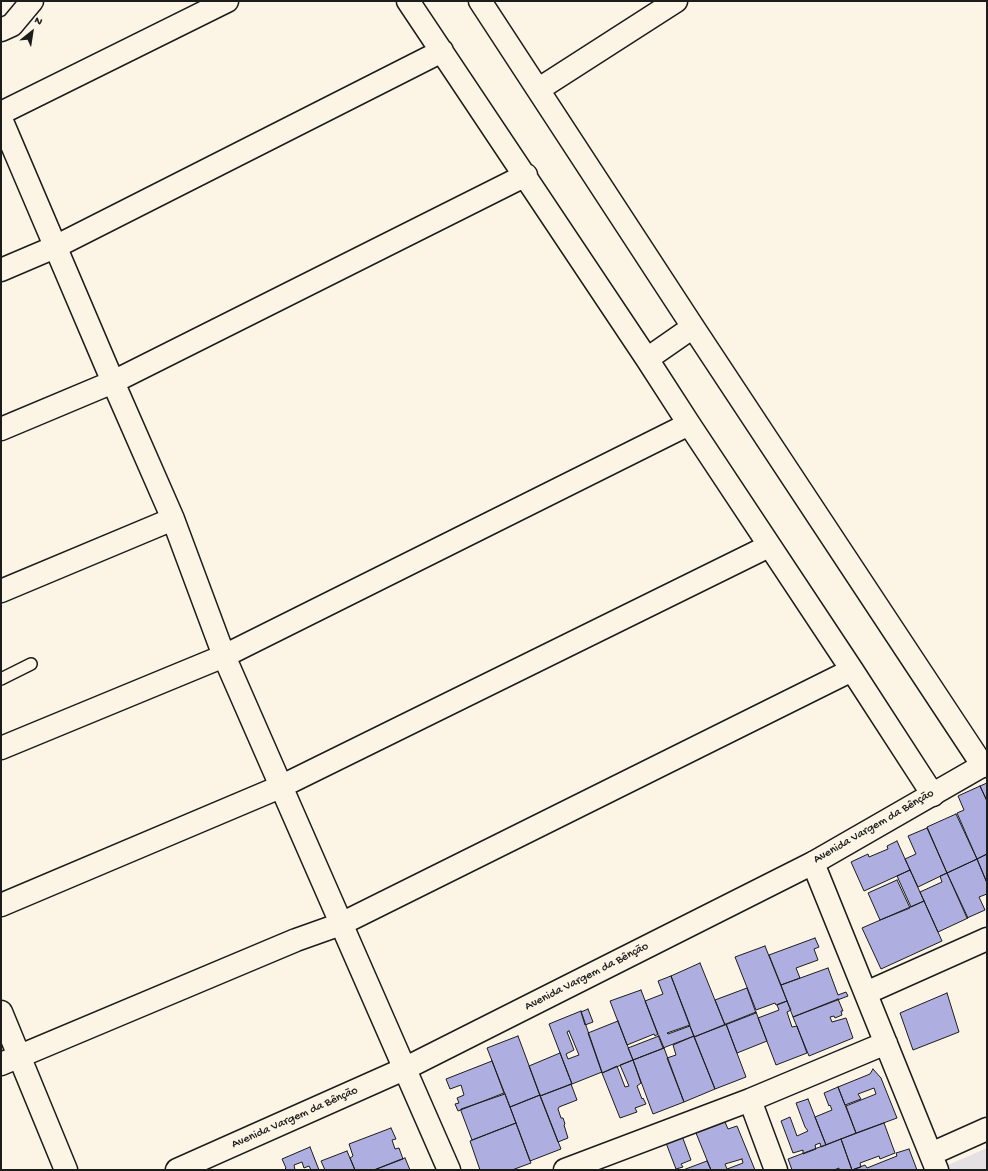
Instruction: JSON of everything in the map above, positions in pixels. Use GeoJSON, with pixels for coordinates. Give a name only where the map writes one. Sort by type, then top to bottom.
{"type":"FeatureCollection","features":[{"type":"Feature","properties":{"kind":"street"},"geometry":{"type":"LineString","coordinates":[[1,30],[12,25],[32,1]]}},
{"type":"Feature","properties":{"kind":"street"},"geometry":{"type":"LineString","coordinates":[[1,113],[226,1]]}},
{"type":"Feature","properties":{"kind":"street"},"geometry":{"type":"LineString","coordinates":[[408,1],[526,176],[933,794]]}},
{"type":"Feature","properties":{"kind":"street"},"geometry":{"type":"LineString","coordinates":[[480,1],[539,89],[693,327],[985,764]]}},
{"type":"Feature","properties":{"kind":"street"},"geometry":{"type":"LineString","coordinates":[[539,89],[676,1]]}},
{"type":"Feature","properties":{"kind":"street"},"geometry":{"type":"LineString","coordinates":[[1,270],[55,248],[442,51]]}},
{"type":"Feature","properties":{"kind":"street"},"geometry":{"type":"LineString","coordinates":[[1,119],[112,382],[173,519],[224,656],[280,787],[449,1170]]}},
{"type":"Feature","properties":{"kind":"street"},"geometry":{"type":"LineString","coordinates":[[1,429],[112,382],[526,176]]}},
{"type":"Feature","properties":{"kind":"street"},"geometry":{"type":"LineString","coordinates":[[647,359],[693,327]]}},
{"type":"Feature","properties":{"kind":"street"},"geometry":{"type":"LineString","coordinates":[[1,748],[224,656],[689,424]]}},
{"type":"Feature","properties":{"kind":"street"},"geometry":{"type":"LineString","coordinates":[[1,591],[173,519]]}},
{"type":"Feature","properties":{"kind":"street"},"geometry":{"type":"LineString","coordinates":[[1,905],[280,787],[769,546]]}},
{"type":"Feature","properties":{"kind":"street"},"geometry":{"type":"LineString","coordinates":[[10,1060],[296,940],[340,924],[852,670]]}},
{"type":"Feature","properties":{"kind":"street","name":"Avenida Vargem da Bênção"},"geometry":{"type":"LineString","coordinates":[[177,1170],[404,1069],[813,863],[985,764]]}},
{"type":"Feature","properties":{"kind":"street"},"geometry":{"type":"LineString","coordinates":[[813,863],[934,1162],[987,1129]]}},
{"type":"Feature","properties":{"kind":"street"},"geometry":{"type":"LineString","coordinates":[[866,993],[987,939]]}},
{"type":"Feature","properties":{"kind":"street"},"geometry":{"type":"LineString","coordinates":[[1,1012],[10,1060],[66,1170]]}},
{"type":"Feature","properties":{"kind":"street"},"geometry":{"type":"LineString","coordinates":[[565,1170],[613,1162],[750,1100],[886,1043]]}},
{"type":"Feature","properties":{"kind":"street"},"geometry":{"type":"LineString","coordinates":[[750,1100],[776,1170]]}},
{"type":"Feature","properties":{"kind":"lane"},"geometry":{"type":"LineString","coordinates":[[1,679],[31,664]]}},
{"type":"Feature","properties":{"kind":"shaded area"},"geometry":{"type":"Polygon","coordinates":[[[987,1148],[987,1170],[950,1170],[948,1165],[987,1148]]]}},
{"type":"Feature","properties":{"kind":"building"},"geometry":{"type":"Polygon","coordinates":[[[987,783],[987,801],[980,786],[987,783]]]}},
{"type":"Feature","properties":{"kind":"building"},"geometry":{"type":"Polygon","coordinates":[[[980,786],[987,801],[987,854],[977,859],[957,813],[964,810],[958,796],[980,786]]]}},
{"type":"Feature","properties":{"kind":"building"},"geometry":{"type":"Polygon","coordinates":[[[956,814],[977,859],[947,873],[927,827],[956,814]]]}},
{"type":"Feature","properties":{"kind":"building"},"geometry":{"type":"Polygon","coordinates":[[[927,828],[947,873],[918,887],[905,859],[916,854],[908,836],[927,828]]]}},
{"type":"Feature","properties":{"kind":"building"},"geometry":{"type":"Polygon","coordinates":[[[897,841],[910,870],[864,891],[851,862],[868,854],[869,857],[888,849],[887,846],[897,841]]]}},
{"type":"Feature","properties":{"kind":"building"},"geometry":{"type":"Polygon","coordinates":[[[987,854],[987,883],[977,859],[987,854]]]}},
{"type":"Feature","properties":{"kind":"building"},"geometry":{"type":"Polygon","coordinates":[[[977,859],[987,883],[987,894],[979,897],[985,910],[967,918],[947,873],[977,859]]]}},
{"type":"Feature","properties":{"kind":"building"},"geometry":{"type":"Polygon","coordinates":[[[910,870],[924,901],[911,907],[897,876],[910,870]]]}},
{"type":"Feature","properties":{"kind":"building"},"geometry":{"type":"Polygon","coordinates":[[[947,873],[968,918],[938,932],[920,892],[942,882],[940,876],[947,873]]]}},
{"type":"Feature","properties":{"kind":"building"},"geometry":{"type":"Polygon","coordinates":[[[897,880],[910,908],[880,920],[868,893],[897,880]]]}},
{"type":"Feature","properties":{"kind":"building"},"geometry":{"type":"Polygon","coordinates":[[[924,901],[942,941],[881,969],[862,928],[924,901]]]}},
{"type":"Feature","properties":{"kind":"building"},"geometry":{"type":"Polygon","coordinates":[[[815,938],[819,947],[814,949],[818,960],[796,968],[800,978],[781,985],[769,955],[815,938]]]}},
{"type":"Feature","properties":{"kind":"building"},"geometry":{"type":"Polygon","coordinates":[[[765,946],[787,1001],[776,1005],[775,1003],[756,1010],[735,957],[765,946]]]}},
{"type":"Feature","properties":{"kind":"building"},"geometry":{"type":"Polygon","coordinates":[[[700,963],[725,1025],[694,1037],[671,976],[700,963]]]}},
{"type":"Feature","properties":{"kind":"building"},"geometry":{"type":"Polygon","coordinates":[[[828,968],[838,995],[846,992],[848,996],[793,1017],[781,985],[828,968]]]}},
{"type":"Feature","properties":{"kind":"building"},"geometry":{"type":"Polygon","coordinates":[[[671,976],[690,1025],[667,1033],[668,1034],[690,1026],[694,1036],[663,1048],[645,1001],[663,994],[658,981],[671,976]]]}},
{"type":"Feature","properties":{"kind":"building"},"geometry":{"type":"Polygon","coordinates":[[[747,988],[756,1013],[725,1025],[715,1000],[747,988]]]}},
{"type":"Feature","properties":{"kind":"building"},"geometry":{"type":"Polygon","coordinates":[[[641,990],[658,1034],[655,1036],[654,1034],[627,1045],[610,1001],[641,990]]]}},
{"type":"Feature","properties":{"kind":"building"},"geometry":{"type":"Polygon","coordinates":[[[947,993],[959,1032],[913,1050],[900,1013],[947,993]]]}},
{"type":"Feature","properties":{"kind":"building"},"geometry":{"type":"Polygon","coordinates":[[[838,999],[843,1011],[841,1011],[842,1015],[835,1018],[834,1016],[830,1017],[832,1022],[846,1018],[853,1038],[809,1056],[793,1017],[838,999]]]}},
{"type":"Feature","properties":{"kind":"building"},"geometry":{"type":"Polygon","coordinates":[[[787,1001],[791,1010],[787,1012],[792,1027],[797,1026],[807,1053],[776,1065],[758,1018],[779,1010],[777,1005],[787,1001]]]}},
{"type":"Feature","properties":{"kind":"building"},"geometry":{"type":"Polygon","coordinates":[[[588,1009],[593,1022],[585,1025],[581,1012],[588,1009]]]}},
{"type":"Feature","properties":{"kind":"building"},"geometry":{"type":"Polygon","coordinates":[[[581,1011],[602,1072],[572,1084],[549,1024],[581,1011]],[[569,1031],[567,1032],[574,1050],[566,1054],[568,1059],[579,1055],[569,1031]]]}},
{"type":"Feature","properties":{"kind":"building"},"geometry":{"type":"Polygon","coordinates":[[[756,1012],[767,1041],[737,1053],[726,1024],[756,1012]]]}},
{"type":"Feature","properties":{"kind":"building"},"geometry":{"type":"Polygon","coordinates":[[[618,1021],[633,1060],[602,1073],[588,1033],[618,1021]]]}},
{"type":"Feature","properties":{"kind":"building"},"geometry":{"type":"Polygon","coordinates":[[[726,1024],[746,1077],[715,1089],[694,1037],[726,1024]]]}},
{"type":"Feature","properties":{"kind":"building"},"geometry":{"type":"Polygon","coordinates":[[[518,1036],[540,1095],[510,1107],[487,1048],[518,1036]]]}},
{"type":"Feature","properties":{"kind":"building"},"geometry":{"type":"Polygon","coordinates":[[[659,1036],[664,1048],[633,1060],[628,1048],[659,1036]]]}},
{"type":"Feature","properties":{"kind":"building"},"geometry":{"type":"Polygon","coordinates":[[[694,1036],[715,1089],[684,1102],[667,1058],[676,1055],[673,1045],[694,1036]]]}},
{"type":"Feature","properties":{"kind":"building"},"geometry":{"type":"Polygon","coordinates":[[[664,1048],[684,1102],[653,1114],[633,1060],[664,1048]]]}},
{"type":"Feature","properties":{"kind":"building"},"geometry":{"type":"Polygon","coordinates":[[[560,1053],[572,1084],[540,1096],[529,1066],[560,1053]]]}},
{"type":"Feature","properties":{"kind":"building"},"geometry":{"type":"Polygon","coordinates":[[[633,1060],[641,1083],[637,1086],[642,1099],[643,1098],[646,1104],[635,1108],[637,1112],[620,1118],[602,1073],[617,1066],[625,1087],[629,1086],[620,1065],[633,1060]]]}},
{"type":"Feature","properties":{"kind":"building"},"geometry":{"type":"Polygon","coordinates":[[[492,1061],[504,1093],[458,1111],[455,1104],[459,1103],[457,1098],[464,1095],[461,1085],[450,1089],[446,1079],[492,1061]]]}},
{"type":"Feature","properties":{"kind":"building"},"geometry":{"type":"Polygon","coordinates":[[[873,1069],[881,1078],[897,1118],[856,1133],[846,1106],[876,1094],[874,1088],[858,1094],[861,1099],[845,1105],[838,1087],[870,1074],[873,1069]]]}},
{"type":"Feature","properties":{"kind":"building"},"geometry":{"type":"Polygon","coordinates":[[[571,1084],[577,1100],[559,1107],[558,1109],[561,1118],[563,1118],[568,1138],[558,1142],[540,1096],[571,1084]]]}},
{"type":"Feature","properties":{"kind":"building"},"geometry":{"type":"Polygon","coordinates":[[[838,1087],[856,1133],[826,1145],[815,1117],[832,1110],[824,1093],[838,1087]]]}},
{"type":"Feature","properties":{"kind":"building"},"geometry":{"type":"Polygon","coordinates":[[[505,1094],[516,1123],[472,1140],[461,1109],[505,1094]]]}},
{"type":"Feature","properties":{"kind":"building"},"geometry":{"type":"Polygon","coordinates":[[[540,1095],[561,1149],[530,1161],[510,1107],[540,1095]]]}},
{"type":"Feature","properties":{"kind":"building"},"geometry":{"type":"Polygon","coordinates":[[[808,1099],[826,1145],[821,1147],[820,1143],[815,1145],[816,1149],[803,1154],[803,1150],[793,1153],[781,1121],[790,1117],[797,1136],[808,1131],[796,1103],[808,1099]]]}},
{"type":"Feature","properties":{"kind":"building"},"geometry":{"type":"Polygon","coordinates":[[[725,1122],[728,1129],[737,1126],[755,1170],[711,1170],[696,1133],[725,1122]],[[742,1159],[725,1164],[727,1169],[743,1163],[742,1159]]]}},
{"type":"Feature","properties":{"kind":"building"},"geometry":{"type":"Polygon","coordinates":[[[516,1123],[531,1163],[512,1170],[480,1170],[470,1141],[516,1123]]]}},
{"type":"Feature","properties":{"kind":"building"},"geometry":{"type":"Polygon","coordinates":[[[884,1123],[895,1153],[880,1159],[879,1156],[860,1163],[861,1167],[852,1170],[841,1139],[884,1123]]]}},
{"type":"Feature","properties":{"kind":"building"},"geometry":{"type":"Polygon","coordinates":[[[391,1128],[396,1139],[392,1140],[395,1149],[399,1148],[403,1159],[374,1170],[355,1170],[350,1158],[353,1156],[349,1144],[391,1128]]]}},
{"type":"Feature","properties":{"kind":"building"},"geometry":{"type":"Polygon","coordinates":[[[682,1136],[691,1160],[681,1164],[683,1167],[676,1169],[666,1143],[682,1136]]]}},
{"type":"Feature","properties":{"kind":"building"},"geometry":{"type":"Polygon","coordinates":[[[841,1139],[852,1170],[839,1170],[839,1168],[834,1170],[792,1170],[788,1159],[841,1139]]]}},
{"type":"Feature","properties":{"kind":"building"},"geometry":{"type":"Polygon","coordinates":[[[310,1147],[319,1170],[311,1170],[309,1166],[304,1168],[302,1162],[294,1165],[295,1170],[284,1170],[286,1168],[282,1159],[310,1147]]]}},
{"type":"Feature","properties":{"kind":"building"},"geometry":{"type":"Polygon","coordinates":[[[909,1149],[917,1170],[852,1170],[865,1165],[867,1168],[897,1156],[896,1153],[909,1149]]]}},
{"type":"Feature","properties":{"kind":"building"},"geometry":{"type":"Polygon","coordinates":[[[347,1151],[355,1170],[325,1170],[321,1161],[347,1151]]]}},
{"type":"Feature","properties":{"kind":"building"},"geometry":{"type":"Polygon","coordinates":[[[405,1158],[410,1170],[374,1170],[399,1160],[405,1158]]]}},
{"type":"Feature","properties":{"kind":"building"},"geometry":{"type":"Polygon","coordinates":[[[707,1161],[711,1170],[683,1170],[707,1161]]]}}]}
